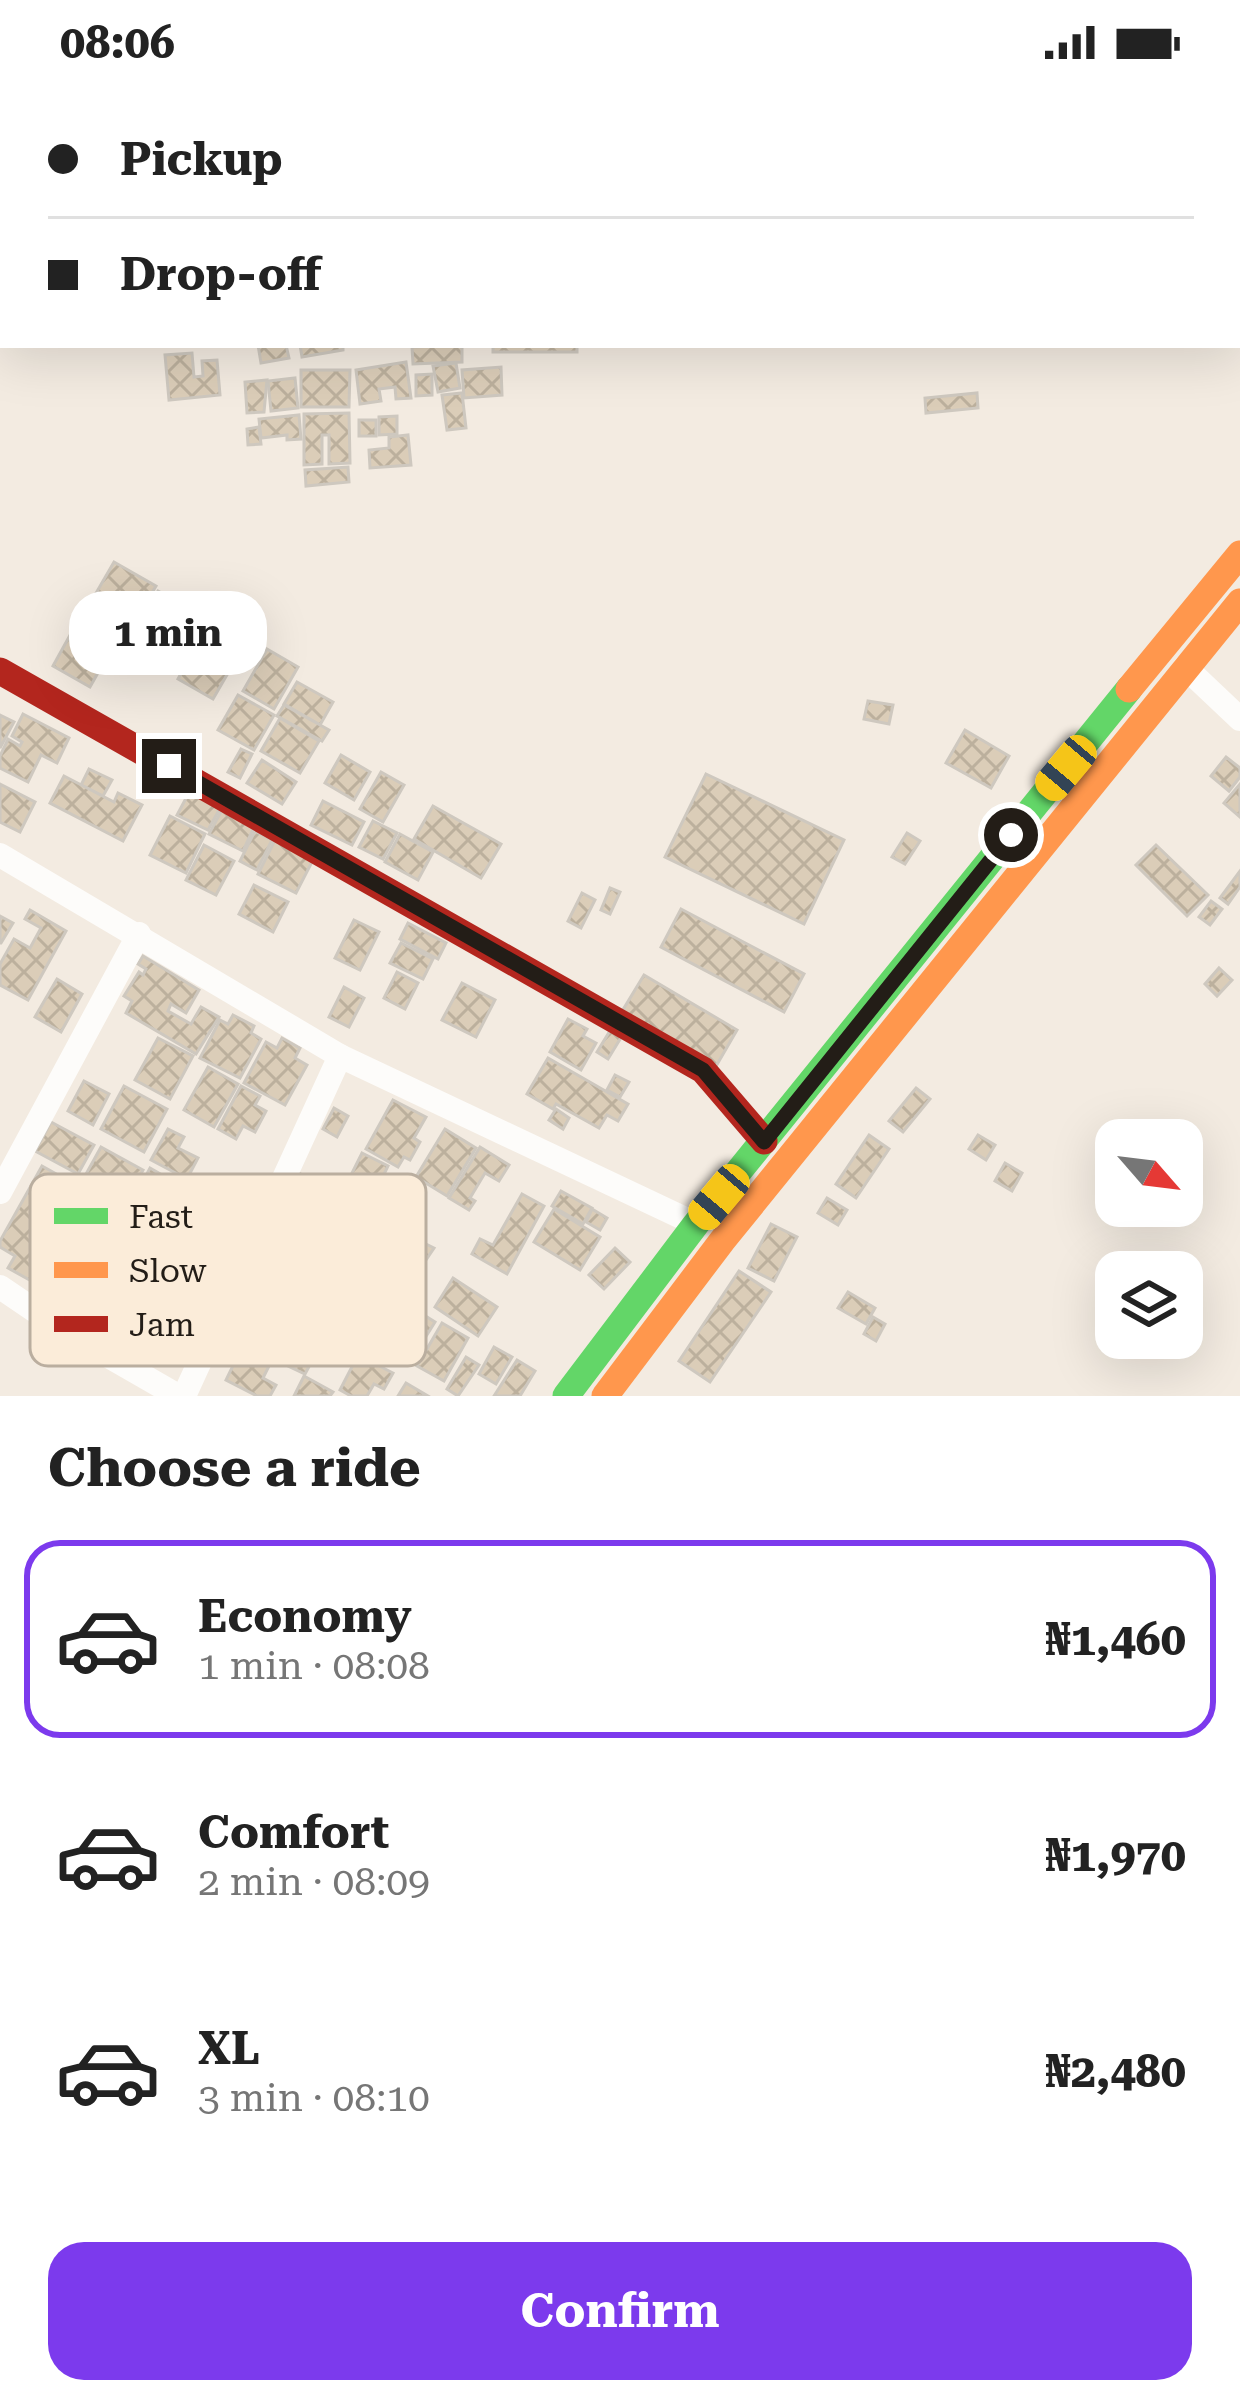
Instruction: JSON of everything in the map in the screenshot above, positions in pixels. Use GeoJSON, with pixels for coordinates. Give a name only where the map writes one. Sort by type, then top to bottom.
{"type":"FeatureCollection","features":[{"type":"Feature","properties":{"kind":"street"},"geometry":{"type":"LineString","coordinates":[[566,1396],[696,1224],[928,934],[1240,554]]}},
{"type":"Feature","properties":{"kind":"street"},"geometry":{"type":"LineString","coordinates":[[605,1396],[722,1241],[1240,602]]}},
{"type":"Feature","properties":{"kind":"street"},"geometry":{"type":"LineString","coordinates":[[1185,667],[1240,718]]}},
{"type":"Feature","properties":{"kind":"street"},"geometry":{"type":"LineString","coordinates":[[0,671],[703,1070],[764,1142]]}},
{"type":"Feature","properties":{"kind":"street"},"geometry":{"type":"LineString","coordinates":[[0,855],[340,1056],[696,1224]]}},
{"type":"Feature","properties":{"kind":"street"},"geometry":{"type":"LineString","coordinates":[[0,1192],[139,934]]}},
{"type":"Feature","properties":{"kind":"street"},"geometry":{"type":"LineString","coordinates":[[285,1174],[340,1056]]}},
{"type":"Feature","properties":{"kind":"street"},"geometry":{"type":"LineString","coordinates":[[0,1287],[30,1307]]}},
{"type":"Feature","properties":{"kind":"street"},"geometry":{"type":"LineString","coordinates":[[128,1366],[181,1396],[195,1366]]}},
{"type":"Feature","properties":{"kind":"building"},"geometry":{"type":"Polygon","coordinates":[[[258,348],[287,348],[289,358],[261,363],[258,348]]]}},
{"type":"Feature","properties":{"kind":"building"},"geometry":{"type":"Polygon","coordinates":[[[300,348],[343,348],[343,350],[302,357],[300,348]]]}},
{"type":"Feature","properties":{"kind":"building"},"geometry":{"type":"Polygon","coordinates":[[[412,348],[462,348],[462,362],[413,364],[412,348]]]}},
{"type":"Feature","properties":{"kind":"building"},"geometry":{"type":"Polygon","coordinates":[[[493,348],[577,348],[577,352],[493,352],[493,348]]]}},
{"type":"Feature","properties":{"kind":"building"},"geometry":{"type":"Polygon","coordinates":[[[192,353],[194,377],[203,376],[202,361],[217,360],[220,395],[169,400],[165,355],[192,353]]]}},
{"type":"Feature","properties":{"kind":"building"},"geometry":{"type":"Polygon","coordinates":[[[406,362],[411,398],[396,399],[395,387],[379,389],[381,401],[360,404],[356,370],[406,362]]]}},
{"type":"Feature","properties":{"kind":"building"},"geometry":{"type":"Polygon","coordinates":[[[456,363],[460,388],[438,392],[433,366],[456,363]]]}},
{"type":"Feature","properties":{"kind":"building"},"geometry":{"type":"Polygon","coordinates":[[[501,367],[502,395],[464,398],[462,370],[501,367]]]}},
{"type":"Feature","properties":{"kind":"building"},"geometry":{"type":"Polygon","coordinates":[[[301,370],[350,370],[349,407],[301,407],[301,370]]]}},
{"type":"Feature","properties":{"kind":"building"},"geometry":{"type":"Polygon","coordinates":[[[432,374],[432,395],[416,396],[416,375],[432,374]]]}},
{"type":"Feature","properties":{"kind":"building"},"geometry":{"type":"Polygon","coordinates":[[[295,378],[298,408],[271,411],[268,381],[295,378]]]}},
{"type":"Feature","properties":{"kind":"building"},"geometry":{"type":"Polygon","coordinates":[[[267,380],[264,412],[247,413],[245,382],[267,380]]]}},
{"type":"Feature","properties":{"kind":"building"},"geometry":{"type":"Polygon","coordinates":[[[462,393],[466,428],[447,430],[442,395],[462,393]]]}},
{"type":"Feature","properties":{"kind":"building"},"geometry":{"type":"Polygon","coordinates":[[[977,393],[978,408],[926,413],[925,398],[977,393]]]}},
{"type":"Feature","properties":{"kind":"building"},"geometry":{"type":"Polygon","coordinates":[[[349,413],[350,463],[329,464],[329,435],[322,435],[322,464],[304,465],[304,414],[349,413]]]}},
{"type":"Feature","properties":{"kind":"building"},"geometry":{"type":"Polygon","coordinates":[[[299,415],[301,439],[287,440],[287,435],[261,438],[259,419],[299,415]]]}},
{"type":"Feature","properties":{"kind":"building"},"geometry":{"type":"Polygon","coordinates":[[[397,416],[397,434],[379,435],[379,417],[397,416]]]}},
{"type":"Feature","properties":{"kind":"building"},"geometry":{"type":"Polygon","coordinates":[[[359,420],[376,420],[376,436],[359,436],[359,420]]]}},
{"type":"Feature","properties":{"kind":"building"},"geometry":{"type":"Polygon","coordinates":[[[259,427],[261,444],[248,445],[247,429],[259,427]]]}},
{"type":"Feature","properties":{"kind":"building"},"geometry":{"type":"Polygon","coordinates":[[[408,435],[411,465],[370,468],[369,450],[389,448],[389,437],[408,435]]]}},
{"type":"Feature","properties":{"kind":"building"},"geometry":{"type":"Polygon","coordinates":[[[348,467],[349,482],[306,486],[305,470],[348,467]]]}},
{"type":"Feature","properties":{"kind":"building"},"geometry":{"type":"Polygon","coordinates":[[[114,562],[156,586],[125,638],[84,614],[114,562]]]}},
{"type":"Feature","properties":{"kind":"building"},"geometry":{"type":"Polygon","coordinates":[[[158,591],[202,616],[174,664],[162,657],[153,672],[130,659],[137,647],[128,642],[158,591]]]}},
{"type":"Feature","properties":{"kind":"building"},"geometry":{"type":"Polygon","coordinates":[[[80,617],[117,639],[90,687],[53,666],[80,617]]]}},
{"type":"Feature","properties":{"kind":"building"},"geometry":{"type":"Polygon","coordinates":[[[203,634],[239,654],[213,699],[178,679],[203,634]]]}},
{"type":"Feature","properties":{"kind":"building"},"geometry":{"type":"Polygon","coordinates":[[[267,649],[298,667],[274,709],[243,691],[267,649]]]}},
{"type":"Feature","properties":{"kind":"building"},"geometry":{"type":"Polygon","coordinates":[[[297,682],[333,702],[320,725],[284,704],[297,682]]]}},
{"type":"Feature","properties":{"kind":"building"},"geometry":{"type":"Polygon","coordinates":[[[238,695],[274,715],[254,750],[218,730],[238,695]]]}},
{"type":"Feature","properties":{"kind":"building"},"geometry":{"type":"Polygon","coordinates":[[[868,701],[893,705],[889,724],[864,719],[868,701]]]}},
{"type":"Feature","properties":{"kind":"building"},"geometry":{"type":"Polygon","coordinates":[[[284,705],[329,730],[322,741],[277,716],[284,705]]]}},
{"type":"Feature","properties":{"kind":"building"},"geometry":{"type":"Polygon","coordinates":[[[23,714],[69,738],[57,763],[41,755],[28,782],[0,768],[8,739],[20,746],[22,742],[12,736],[23,714]]]}},
{"type":"Feature","properties":{"kind":"building"},"geometry":{"type":"Polygon","coordinates":[[[0,715],[14,722],[0,748],[0,715]]]}},
{"type":"Feature","properties":{"kind":"building"},"geometry":{"type":"Polygon","coordinates":[[[280,718],[319,741],[300,773],[261,751],[280,718]]]}},
{"type":"Feature","properties":{"kind":"building"},"geometry":{"type":"Polygon","coordinates":[[[965,730],[1009,756],[991,788],[946,763],[965,730]]]}},
{"type":"Feature","properties":{"kind":"building"},"geometry":{"type":"Polygon","coordinates":[[[241,749],[252,754],[240,778],[228,772],[241,749]]]}},
{"type":"Feature","properties":{"kind":"building"},"geometry":{"type":"Polygon","coordinates":[[[341,755],[370,772],[354,800],[325,783],[341,755]]]}},
{"type":"Feature","properties":{"kind":"building"},"geometry":{"type":"Polygon","coordinates":[[[1226,757],[1240,768],[1240,777],[1229,791],[1211,776],[1226,757]]]}},
{"type":"Feature","properties":{"kind":"building"},"geometry":{"type":"Polygon","coordinates":[[[262,760],[296,782],[282,804],[247,783],[262,760]]]}},
{"type":"Feature","properties":{"kind":"building"},"geometry":{"type":"Polygon","coordinates":[[[89,769],[112,780],[103,796],[81,785],[89,769]]]}},
{"type":"Feature","properties":{"kind":"building"},"geometry":{"type":"Polygon","coordinates":[[[381,772],[404,785],[383,822],[360,809],[381,772]]]}},
{"type":"Feature","properties":{"kind":"building"},"geometry":{"type":"Polygon","coordinates":[[[706,774],[844,840],[804,924],[665,857],[706,774]]]}},
{"type":"Feature","properties":{"kind":"building"},"geometry":{"type":"Polygon","coordinates":[[[64,776],[114,802],[118,793],[142,805],[123,841],[50,803],[64,776]]]}},
{"type":"Feature","properties":{"kind":"building"},"geometry":{"type":"Polygon","coordinates":[[[0,784],[35,802],[20,832],[0,822],[0,784]]]}},
{"type":"Feature","properties":{"kind":"building"},"geometry":{"type":"Polygon","coordinates":[[[1240,784],[1240,817],[1224,803],[1240,784]]]}},
{"type":"Feature","properties":{"kind":"building"},"geometry":{"type":"Polygon","coordinates":[[[192,787],[223,803],[208,830],[177,815],[192,787]]]}},
{"type":"Feature","properties":{"kind":"building"},"geometry":{"type":"Polygon","coordinates":[[[323,801],[364,822],[352,845],[311,825],[323,801]]]}},
{"type":"Feature","properties":{"kind":"building"},"geometry":{"type":"Polygon","coordinates":[[[224,806],[256,823],[243,851],[209,834],[224,806]]]}},
{"type":"Feature","properties":{"kind":"building"},"geometry":{"type":"Polygon","coordinates":[[[433,806],[501,844],[481,878],[414,839],[433,806]]]}},
{"type":"Feature","properties":{"kind":"building"},"geometry":{"type":"Polygon","coordinates":[[[170,816],[205,834],[186,873],[150,855],[170,816]]]}},
{"type":"Feature","properties":{"kind":"building"},"geometry":{"type":"Polygon","coordinates":[[[373,821],[397,833],[383,859],[359,847],[373,821]]]}},
{"type":"Feature","properties":{"kind":"building"},"geometry":{"type":"Polygon","coordinates":[[[255,831],[272,840],[257,870],[240,861],[255,831]]]}},
{"type":"Feature","properties":{"kind":"building"},"geometry":{"type":"Polygon","coordinates":[[[907,833],[920,841],[905,864],[892,857],[907,833]]]}},
{"type":"Feature","properties":{"kind":"building"},"geometry":{"type":"Polygon","coordinates":[[[400,834],[433,852],[418,880],[385,862],[400,834]]]}},
{"type":"Feature","properties":{"kind":"building"},"geometry":{"type":"Polygon","coordinates":[[[275,840],[313,860],[296,893],[258,874],[275,840]]]}},
{"type":"Feature","properties":{"kind":"building"},"geometry":{"type":"Polygon","coordinates":[[[204,845],[234,861],[216,895],[186,880],[204,845]]]}},
{"type":"Feature","properties":{"kind":"building"},"geometry":{"type":"Polygon","coordinates":[[[1156,845],[1208,895],[1187,916],[1136,865],[1156,845]]]}},
{"type":"Feature","properties":{"kind":"building"},"geometry":{"type":"Polygon","coordinates":[[[1240,871],[1240,887],[1228,904],[1220,898],[1240,871]]]}},
{"type":"Feature","properties":{"kind":"building"},"geometry":{"type":"Polygon","coordinates":[[[254,885],[288,902],[273,932],[239,914],[254,885]]]}},
{"type":"Feature","properties":{"kind":"building"},"geometry":{"type":"Polygon","coordinates":[[[610,888],[620,892],[610,914],[601,910],[610,888]]]}},
{"type":"Feature","properties":{"kind":"building"},"geometry":{"type":"Polygon","coordinates":[[[582,893],[595,900],[581,928],[568,921],[582,893]]]}},
{"type":"Feature","properties":{"kind":"building"},"geometry":{"type":"Polygon","coordinates":[[[1211,901],[1222,909],[1210,925],[1199,917],[1211,901]]]}},
{"type":"Feature","properties":{"kind":"building"},"geometry":{"type":"Polygon","coordinates":[[[681,909],[804,974],[784,1012],[661,947],[681,909]]]}},
{"type":"Feature","properties":{"kind":"building"},"geometry":{"type":"Polygon","coordinates":[[[30,910],[66,931],[28,1000],[0,985],[0,964],[14,939],[30,948],[41,928],[25,919],[30,910]]]}},
{"type":"Feature","properties":{"kind":"building"},"geometry":{"type":"Polygon","coordinates":[[[0,916],[13,923],[1,943],[0,943],[0,916]]]}},
{"type":"Feature","properties":{"kind":"building"},"geometry":{"type":"Polygon","coordinates":[[[354,920],[379,932],[360,970],[335,958],[354,920]]]}},
{"type":"Feature","properties":{"kind":"building"},"geometry":{"type":"Polygon","coordinates":[[[408,923],[446,943],[438,959],[400,939],[408,923]]]}},
{"type":"Feature","properties":{"kind":"building"},"geometry":{"type":"Polygon","coordinates":[[[401,943],[433,959],[423,979],[390,963],[401,943]]]}},
{"type":"Feature","properties":{"kind":"building"},"geometry":{"type":"Polygon","coordinates":[[[143,956],[199,990],[186,1013],[171,1004],[168,1011],[191,1024],[201,1007],[219,1017],[196,1054],[126,1013],[132,1001],[124,996],[146,969],[138,964],[143,956]]]}},
{"type":"Feature","properties":{"kind":"building"},"geometry":{"type":"Polygon","coordinates":[[[1219,968],[1232,980],[1217,996],[1205,984],[1219,968]]]}},
{"type":"Feature","properties":{"kind":"building"},"geometry":{"type":"Polygon","coordinates":[[[397,972],[418,983],[405,1009],[384,998],[397,972]]]}},
{"type":"Feature","properties":{"kind":"building"},"geometry":{"type":"Polygon","coordinates":[[[644,975],[737,1030],[715,1068],[621,1013],[644,975]]]}},
{"type":"Feature","properties":{"kind":"building"},"geometry":{"type":"Polygon","coordinates":[[[57,979],[82,994],[61,1032],[35,1017],[57,979]]]}},
{"type":"Feature","properties":{"kind":"building"},"geometry":{"type":"Polygon","coordinates":[[[462,983],[495,1000],[476,1037],[442,1020],[462,983]]]}},
{"type":"Feature","properties":{"kind":"building"},"geometry":{"type":"Polygon","coordinates":[[[344,987],[364,998],[349,1027],[329,1017],[344,987]]]}},
{"type":"Feature","properties":{"kind":"building"},"geometry":{"type":"Polygon","coordinates":[[[233,1015],[254,1026],[251,1033],[261,1039],[240,1078],[200,1058],[220,1020],[228,1024],[233,1015]]]}},
{"type":"Feature","properties":{"kind":"building"},"geometry":{"type":"Polygon","coordinates":[[[568,1019],[587,1029],[583,1036],[596,1043],[581,1070],[550,1052],[568,1019]]]}},
{"type":"Feature","properties":{"kind":"building"},"geometry":{"type":"Polygon","coordinates":[[[611,1029],[622,1036],[608,1059],[597,1052],[611,1029]]]}},
{"type":"Feature","properties":{"kind":"building"},"geometry":{"type":"Polygon","coordinates":[[[158,1038],[193,1056],[170,1099],[135,1080],[158,1038]]]}},
{"type":"Feature","properties":{"kind":"building"},"geometry":{"type":"Polygon","coordinates":[[[282,1038],[300,1048],[295,1058],[307,1065],[285,1105],[244,1083],[266,1042],[277,1048],[282,1038]]]}},
{"type":"Feature","properties":{"kind":"building"},"geometry":{"type":"Polygon","coordinates":[[[548,1058],[628,1104],[618,1121],[607,1115],[599,1128],[527,1094],[548,1058]]]}},
{"type":"Feature","properties":{"kind":"building"},"geometry":{"type":"Polygon","coordinates":[[[208,1067],[238,1084],[214,1127],[184,1110],[208,1067]]]}},
{"type":"Feature","properties":{"kind":"building"},"geometry":{"type":"Polygon","coordinates":[[[615,1075],[629,1082],[620,1097],[607,1090],[615,1075]]]}},
{"type":"Feature","properties":{"kind":"building"},"geometry":{"type":"Polygon","coordinates":[[[84,1081],[109,1094],[93,1125],[68,1111],[84,1081]]]}},
{"type":"Feature","properties":{"kind":"building"},"geometry":{"type":"Polygon","coordinates":[[[124,1086],[167,1109],[144,1152],[101,1129],[124,1086]]]}},
{"type":"Feature","properties":{"kind":"building"},"geometry":{"type":"Polygon","coordinates":[[[241,1086],[260,1096],[255,1105],[266,1111],[255,1132],[243,1126],[236,1139],[218,1129],[241,1086]]]}},
{"type":"Feature","properties":{"kind":"building"},"geometry":{"type":"Polygon","coordinates":[[[916,1088],[930,1099],[903,1132],[889,1121],[916,1088]]]}},
{"type":"Feature","properties":{"kind":"building"},"geometry":{"type":"Polygon","coordinates":[[[393,1100],[426,1117],[414,1138],[420,1142],[410,1160],[404,1157],[398,1167],[366,1149],[393,1100]]]}},
{"type":"Feature","properties":{"kind":"building"},"geometry":{"type":"Polygon","coordinates":[[[334,1108],[348,1116],[337,1137],[323,1129],[334,1108]]]}},
{"type":"Feature","properties":{"kind":"building"},"geometry":{"type":"Polygon","coordinates":[[[556,1109],[569,1118],[563,1129],[549,1120],[556,1109]]]}},
{"type":"Feature","properties":{"kind":"building"},"geometry":{"type":"Polygon","coordinates":[[[51,1122],[94,1145],[78,1174],[35,1151],[51,1122]]]}},
{"type":"Feature","properties":{"kind":"building"},"geometry":{"type":"Polygon","coordinates":[[[168,1129],[184,1137],[178,1148],[198,1158],[190,1174],[178,1174],[151,1160],[168,1129]]]}},
{"type":"Feature","properties":{"kind":"building"},"geometry":{"type":"Polygon","coordinates":[[[445,1129],[476,1148],[447,1196],[426,1183],[426,1174],[418,1174],[445,1129]]]}},
{"type":"Feature","properties":{"kind":"building"},"geometry":{"type":"Polygon","coordinates":[[[869,1135],[889,1149],[856,1198],[836,1184],[869,1135]]]}},
{"type":"Feature","properties":{"kind":"building"},"geometry":{"type":"Polygon","coordinates":[[[978,1135],[995,1145],[986,1160],[969,1149],[978,1135]]]}},
{"type":"Feature","properties":{"kind":"building"},"geometry":{"type":"Polygon","coordinates":[[[101,1147],[143,1170],[141,1174],[86,1174],[101,1147]]]}},
{"type":"Feature","properties":{"kind":"building"},"geometry":{"type":"Polygon","coordinates":[[[480,1147],[509,1165],[499,1181],[485,1173],[470,1198],[475,1201],[469,1210],[449,1198],[480,1147]]]}},
{"type":"Feature","properties":{"kind":"building"},"geometry":{"type":"Polygon","coordinates":[[[362,1153],[388,1166],[384,1174],[352,1174],[362,1153]]]}},
{"type":"Feature","properties":{"kind":"building"},"geometry":{"type":"Polygon","coordinates":[[[1005,1163],[1022,1173],[1012,1191],[995,1181],[1005,1163]]]}},
{"type":"Feature","properties":{"kind":"building"},"geometry":{"type":"Polygon","coordinates":[[[30,1187],[30,1280],[8,1268],[15,1256],[0,1247],[30,1187]]]}},
{"type":"Feature","properties":{"kind":"building"},"geometry":{"type":"Polygon","coordinates":[[[561,1191],[592,1208],[583,1224],[552,1206],[561,1191]]]}},
{"type":"Feature","properties":{"kind":"building"},"geometry":{"type":"Polygon","coordinates":[[[522,1194],[544,1206],[507,1274],[472,1254],[480,1239],[493,1245],[522,1194]]]}},
{"type":"Feature","properties":{"kind":"building"},"geometry":{"type":"Polygon","coordinates":[[[827,1198],[847,1210],[838,1225],[818,1213],[827,1198]]]}},
{"type":"Feature","properties":{"kind":"building"},"geometry":{"type":"Polygon","coordinates":[[[554,1209],[600,1237],[580,1270],[534,1242],[554,1209]]]}},
{"type":"Feature","properties":{"kind":"building"},"geometry":{"type":"Polygon","coordinates":[[[592,1209],[607,1218],[600,1230],[586,1222],[592,1209]]]}},
{"type":"Feature","properties":{"kind":"building"},"geometry":{"type":"Polygon","coordinates":[[[771,1224],[797,1237],[774,1281],[748,1268],[771,1224]]]}},
{"type":"Feature","properties":{"kind":"building"},"geometry":{"type":"Polygon","coordinates":[[[615,1248],[630,1262],[604,1289],[589,1275],[615,1248]]]}},
{"type":"Feature","properties":{"kind":"building"},"geometry":{"type":"Polygon","coordinates":[[[739,1271],[771,1292],[710,1382],[679,1361],[739,1271]]]}},
{"type":"Feature","properties":{"kind":"building"},"geometry":{"type":"Polygon","coordinates":[[[453,1278],[497,1307],[478,1336],[435,1307],[453,1278]]]}},
{"type":"Feature","properties":{"kind":"building"},"geometry":{"type":"Polygon","coordinates":[[[848,1292],[875,1308],[866,1324],[838,1308],[848,1292]]]}},
{"type":"Feature","properties":{"kind":"building"},"geometry":{"type":"Polygon","coordinates":[[[426,1316],[435,1322],[426,1336],[426,1316]]]}},
{"type":"Feature","properties":{"kind":"building"},"geometry":{"type":"Polygon","coordinates":[[[873,1317],[885,1324],[876,1341],[864,1334],[873,1317]]]}},
{"type":"Feature","properties":{"kind":"building"},"geometry":{"type":"Polygon","coordinates":[[[442,1323],[468,1338],[444,1381],[417,1366],[426,1366],[426,1351],[442,1323]]]}},
{"type":"Feature","properties":{"kind":"building"},"geometry":{"type":"Polygon","coordinates":[[[494,1347],[512,1357],[496,1384],[479,1374],[494,1347]]]}},
{"type":"Feature","properties":{"kind":"building"},"geometry":{"type":"Polygon","coordinates":[[[466,1357],[479,1365],[458,1396],[447,1389],[466,1357]]]}},
{"type":"Feature","properties":{"kind":"building"},"geometry":{"type":"Polygon","coordinates":[[[517,1360],[535,1371],[520,1396],[494,1396],[517,1360]]]}},
{"type":"Feature","properties":{"kind":"building"},"geometry":{"type":"Polygon","coordinates":[[[233,1366],[269,1366],[263,1378],[276,1385],[270,1396],[257,1396],[226,1380],[233,1366]]]}},
{"type":"Feature","properties":{"kind":"building"},"geometry":{"type":"Polygon","coordinates":[[[352,1366],[379,1366],[393,1373],[384,1389],[374,1384],[367,1396],[340,1390],[352,1366]]]}},
{"type":"Feature","properties":{"kind":"building"},"geometry":{"type":"Polygon","coordinates":[[[304,1376],[333,1392],[330,1396],[294,1396],[304,1376]]]}},
{"type":"Feature","properties":{"kind":"building"},"geometry":{"type":"Polygon","coordinates":[[[406,1383],[428,1396],[398,1396],[406,1383]]]}},
{"type":"Feature","properties":{"kind":"traffic: fast"},"geometry":{"type":"LineString","coordinates":[[566,1396],[696,1224],[1129,689]]}},
{"type":"Feature","properties":{"kind":"traffic: slow"},"geometry":{"type":"LineString","coordinates":[[1129,689],[1240,554]]}},
{"type":"Feature","properties":{"kind":"traffic: slow"},"geometry":{"type":"LineString","coordinates":[[605,1396],[722,1241],[1240,602]]}},
{"type":"Feature","properties":{"kind":"traffic: jam"},"geometry":{"type":"LineString","coordinates":[[0,671],[703,1070],[764,1141]]}},
{"type":"Feature","properties":{"kind":"route"},"geometry":{"type":"LineString","coordinates":[[169,766],[703,1070],[764,1142],[1011,835]]}}]}
